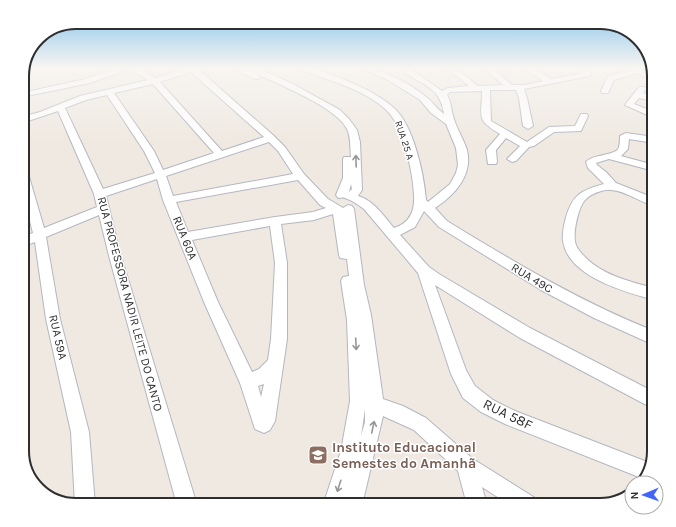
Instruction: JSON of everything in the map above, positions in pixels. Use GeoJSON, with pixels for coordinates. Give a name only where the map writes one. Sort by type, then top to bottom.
{"type":"FeatureCollection","features":[{"type":"Feature","properties":{"kind":"street"},"geometry":{"type":"LineString","coordinates":[[29,118],[60,107],[69,102],[106,92]]}},
{"type":"Feature","properties":{"kind":"street","name":"RUA 60A"},"geometry":{"type":"LineString","coordinates":[[108,92],[149,152],[160,173],[169,200],[211,302],[253,380],[261,423],[264,424],[266,421],[276,363]]}},
{"type":"Feature","properties":{"kind":"street"},"geometry":{"type":"LineString","coordinates":[[164,92],[220,154]]}},
{"type":"Feature","properties":{"kind":"street"},"geometry":{"type":"LineString","coordinates":[[221,92],[282,149],[300,176],[324,202],[343,203],[374,214],[424,270],[525,333],[647,398]]}},
{"type":"Feature","properties":{"kind":"street"},"geometry":{"type":"LineString","coordinates":[[287,92],[322,109],[340,123],[348,144],[348,178],[343,203],[346,264],[366,402],[374,422],[355,498]]}},
{"type":"Feature","properties":{"kind":"street"},"geometry":{"type":"LineString","coordinates":[[185,238],[275,221],[314,216],[343,203],[357,190],[355,142],[352,130],[337,112],[300,92]]}},
{"type":"Feature","properties":{"kind":"street","name":"RUA 25 A"},"geometry":{"type":"LineString","coordinates":[[359,92],[376,99],[398,117],[407,139],[424,205],[408,227],[392,233]]}},
{"type":"Feature","properties":{"kind":"street"},"geometry":{"type":"LineString","coordinates":[[413,92],[423,98],[434,111],[451,123]]}},
{"type":"Feature","properties":{"kind":"street"},"geometry":{"type":"LineString","coordinates":[[424,205],[442,198],[452,190],[462,171],[463,156],[459,142],[451,123],[446,100],[438,92]]}},
{"type":"Feature","properties":{"kind":"street"},"geometry":{"type":"LineString","coordinates":[[442,95],[446,92]]}},
{"type":"Feature","properties":{"kind":"street"},"geometry":{"type":"LineString","coordinates":[[486,92],[486,120],[488,123],[526,145]]}},
{"type":"Feature","properties":{"kind":"street"},"geometry":{"type":"LineString","coordinates":[[518,92],[522,98],[528,126]]}},
{"type":"Feature","properties":{"kind":"street"},"geometry":{"type":"LineString","coordinates":[[647,96],[640,92],[629,106],[647,112]]}},
{"type":"Feature","properties":{"kind":"street","name":"RUA PROFESSORA NADIR LEITE DO CANTO"},"geometry":{"type":"LineString","coordinates":[[60,107],[102,202],[185,498]]}},
{"type":"Feature","properties":{"kind":"street"},"geometry":{"type":"LineString","coordinates":[[512,159],[526,145],[531,144],[552,129],[578,129],[584,116]]}},
{"type":"Feature","properties":{"kind":"street"},"geometry":{"type":"LineString","coordinates":[[492,162],[491,150],[505,134]]}},
{"type":"Feature","properties":{"kind":"street"},"geometry":{"type":"LineString","coordinates":[[647,139],[625,136],[623,149],[620,152],[614,156],[594,160],[591,164],[612,186],[647,199]]}},
{"type":"Feature","properties":{"kind":"street"},"geometry":{"type":"LineString","coordinates":[[29,239],[160,173],[271,138]]}},
{"type":"Feature","properties":{"kind":"street"},"geometry":{"type":"LineString","coordinates":[[608,156],[647,166]]}},
{"type":"Feature","properties":{"kind":"street"},"geometry":{"type":"LineString","coordinates":[[169,200],[300,176]]}},
{"type":"Feature","properties":{"kind":"street"},"geometry":{"type":"LineString","coordinates":[[612,186],[582,196],[575,206],[568,240],[582,262],[594,271],[647,292]]}},
{"type":"Feature","properties":{"kind":"street","name":"RUA 59A"},"geometry":{"type":"LineString","coordinates":[[29,195],[40,235],[53,319],[80,432],[85,498]]}},
{"type":"Feature","properties":{"kind":"street"},"geometry":{"type":"LineString","coordinates":[[335,498],[366,402],[364,315],[343,203]]}},
{"type":"Feature","properties":{"kind":"street","name":"RUA 49C"},"geometry":{"type":"LineString","coordinates":[[424,205],[443,224],[560,295],[647,335]]}},
{"type":"Feature","properties":{"kind":"street"},"geometry":{"type":"LineString","coordinates":[[253,380],[265,375],[276,363],[279,339],[281,263],[275,221]]}},
{"type":"Feature","properties":{"kind":"street","name":"RUA 58F"},"geometry":{"type":"LineString","coordinates":[[424,270],[431,296],[459,374],[469,392],[487,406],[511,418],[643,470]]}},
{"type":"Feature","properties":{"kind":"street"},"geometry":{"type":"LineString","coordinates":[[366,402],[397,412],[420,424],[466,466],[517,498]]}},
{"type":"Feature","properties":{"kind":"street"},"geometry":{"type":"LineString","coordinates":[[466,466],[475,498]]}},
{"type":"Feature","properties":{"kind":"place","name":"Instituto Educacional Semestes do Amanhã"},"geometry":{"type":"Point","coordinates":[318,455]}}]}
